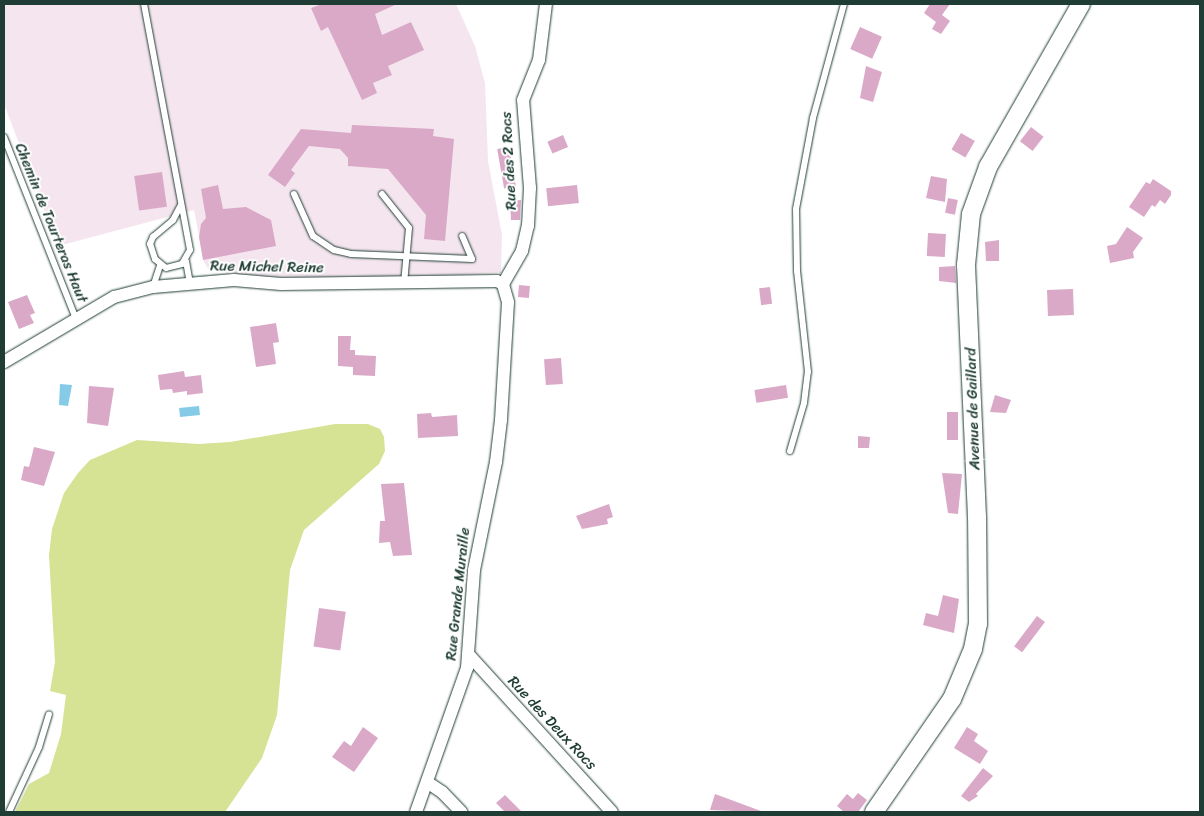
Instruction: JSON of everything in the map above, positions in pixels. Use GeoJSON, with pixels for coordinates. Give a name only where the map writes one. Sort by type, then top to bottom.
{"type":"FeatureCollection","features":[{"type":"Feature","properties":{"kind":"street","name":"Rue des 2 Rocs"},"geometry":{"type":"LineString","coordinates":[[503,284],[522,251],[528,226],[530,188],[523,100],[539,60],[546,4]]}},
{"type":"Feature","properties":{"kind":"street","name":"Avenue de Gaillard"},"geometry":{"type":"LineString","coordinates":[[874,812],[952,699],[973,649],[978,624],[977,517],[966,265],[971,214],[988,167],[1081,4]]}},
{"type":"Feature","properties":{"kind":"street","name":"Rue Michel Reine"},"geometry":{"type":"LineString","coordinates":[[4,362],[114,297],[154,287],[190,282],[404,285],[497,281],[503,284]]}},
{"type":"Feature","properties":{"kind":"street","name":"Rue Grande Muraille"},"geometry":{"type":"LineString","coordinates":[[416,812],[456,707],[469,655],[474,570],[501,420],[508,302],[503,284]]}},
{"type":"Feature","properties":{"kind":"street","name":"Rue Michel Reine"},"geometry":{"type":"LineString","coordinates":[[4,357],[43,340]]}},
{"type":"Feature","properties":{"kind":"street","name":"Rue des Deux Rocs"},"geometry":{"type":"LineString","coordinates":[[469,655],[612,812]]}},
{"type":"Feature","properties":{"kind":"street"},"geometry":{"type":"LineString","coordinates":[[427,782],[442,792],[461,812]]}},
{"type":"Feature","properties":{"kind":"lane"},"geometry":{"type":"LineString","coordinates":[[144,4],[190,250],[186,260],[190,282]]}},
{"type":"Feature","properties":{"kind":"lane"},"geometry":{"type":"LineString","coordinates":[[790,451],[804,403],[808,372],[796,271],[796,209],[814,118],[844,4]]}},
{"type":"Feature","properties":{"kind":"lane","name":"Chemin de Tourteras Haut"},"geometry":{"type":"LineString","coordinates":[[4,137],[76,319]]}},
{"type":"Feature","properties":{"kind":"lane"},"geometry":{"type":"LineString","coordinates":[[294,194],[307,226],[323,245],[351,254],[472,259],[462,236]]}},
{"type":"Feature","properties":{"kind":"lane"},"geometry":{"type":"LineString","coordinates":[[382,194],[409,228],[404,285]]}},
{"type":"Feature","properties":{"kind":"lane"},"geometry":{"type":"LineString","coordinates":[[154,287],[160,265],[150,244],[153,237],[173,220],[181,205]]}},
{"type":"Feature","properties":{"kind":"lane"},"geometry":{"type":"LineString","coordinates":[[160,265],[174,268],[186,260]]}},
{"type":"Feature","properties":{"kind":"lane"},"geometry":{"type":"LineString","coordinates":[[9,812],[38,747],[49,714]]}},
{"type":"Feature","properties":{"kind":"shaded area"},"geometry":{"type":"Polygon","coordinates":[[[4,4],[456,4],[475,46],[485,83],[488,161],[502,235],[501,273],[380,279],[259,277],[209,270],[204,262],[194,210],[58,246],[4,104],[4,4]]]}},
{"type":"Feature","properties":{"kind":"green space"},"geometry":{"type":"Polygon","coordinates":[[[335,424],[368,424],[380,429],[384,437],[385,451],[379,464],[304,530],[290,570],[277,715],[262,758],[225,812],[15,812],[29,784],[49,773],[61,734],[66,695],[50,691],[55,662],[49,555],[52,529],[64,493],[78,473],[90,460],[137,440],[199,444],[230,442],[335,424]]]}},
{"type":"Feature","properties":{"kind":"water"},"geometry":{"type":"Polygon","coordinates":[[[60,384],[72,385],[68,406],[59,405],[60,384]]]}},
{"type":"Feature","properties":{"kind":"water"},"geometry":{"type":"Polygon","coordinates":[[[199,406],[200,415],[180,417],[179,408],[199,406]]]}},
{"type":"Feature","properties":{"kind":"building"},"geometry":{"type":"Polygon","coordinates":[[[322,4],[397,4],[375,14],[382,35],[411,22],[424,50],[388,66],[392,75],[373,83],[377,93],[362,100],[328,27],[321,31],[311,8],[322,4]]]}},
{"type":"Feature","properties":{"kind":"building"},"geometry":{"type":"Polygon","coordinates":[[[930,4],[950,4],[942,15],[950,21],[941,34],[932,29],[936,22],[924,13],[930,4]]]}},
{"type":"Feature","properties":{"kind":"building"},"geometry":{"type":"Polygon","coordinates":[[[860,27],[882,37],[872,59],[850,49],[860,27]]]}},
{"type":"Feature","properties":{"kind":"building"},"geometry":{"type":"Polygon","coordinates":[[[866,66],[882,72],[873,102],[860,98],[866,66]]]}},
{"type":"Feature","properties":{"kind":"building"},"geometry":{"type":"Polygon","coordinates":[[[352,125],[434,129],[433,136],[454,139],[445,241],[424,239],[426,215],[388,169],[348,166],[348,158],[340,149],[309,146],[291,170],[295,173],[285,187],[268,175],[301,129],[351,133],[352,125]]]}},
{"type":"Feature","properties":{"kind":"building"},"geometry":{"type":"Polygon","coordinates":[[[1031,127],[1044,137],[1033,151],[1020,141],[1031,127]]]}},
{"type":"Feature","properties":{"kind":"building"},"geometry":{"type":"Polygon","coordinates":[[[961,133],[975,141],[965,157],[952,149],[961,133]]]}},
{"type":"Feature","properties":{"kind":"building"},"geometry":{"type":"Polygon","coordinates":[[[563,135],[568,147],[552,154],[547,142],[563,135]]]}},
{"type":"Feature","properties":{"kind":"building"},"geometry":{"type":"Polygon","coordinates":[[[509,147],[516,186],[504,188],[497,149],[509,147]]]}},
{"type":"Feature","properties":{"kind":"building"},"geometry":{"type":"Polygon","coordinates":[[[162,172],[167,207],[139,211],[134,176],[162,172]]]}},
{"type":"Feature","properties":{"kind":"building"},"geometry":{"type":"Polygon","coordinates":[[[931,176],[947,179],[945,202],[926,198],[931,176]]]}},
{"type":"Feature","properties":{"kind":"building"},"geometry":{"type":"Polygon","coordinates":[[[1153,179],[1171,191],[1171,195],[1165,204],[1160,200],[1155,207],[1152,205],[1144,217],[1129,207],[1146,182],[1150,184],[1153,179]]]}},
{"type":"Feature","properties":{"kind":"building"},"geometry":{"type":"Polygon","coordinates":[[[218,185],[223,209],[246,207],[271,220],[276,246],[203,260],[199,237],[201,224],[206,218],[201,189],[218,185]]]}},
{"type":"Feature","properties":{"kind":"building"},"geometry":{"type":"Polygon","coordinates":[[[577,185],[579,203],[548,206],[546,188],[577,185]]]}},
{"type":"Feature","properties":{"kind":"building"},"geometry":{"type":"Polygon","coordinates":[[[948,198],[958,200],[955,215],[945,213],[948,198]]]}},
{"type":"Feature","properties":{"kind":"building"},"geometry":{"type":"Polygon","coordinates":[[[521,200],[520,220],[511,220],[510,201],[521,200]]]}},
{"type":"Feature","properties":{"kind":"building"},"geometry":{"type":"Polygon","coordinates":[[[1127,227],[1143,238],[1133,252],[1134,258],[1110,263],[1107,246],[1116,244],[1127,227]]]}},
{"type":"Feature","properties":{"kind":"building"},"geometry":{"type":"Polygon","coordinates":[[[928,233],[946,234],[945,257],[927,256],[928,233]]]}},
{"type":"Feature","properties":{"kind":"building"},"geometry":{"type":"Polygon","coordinates":[[[999,240],[999,261],[986,261],[985,242],[999,240]]]}},
{"type":"Feature","properties":{"kind":"building"},"geometry":{"type":"Polygon","coordinates":[[[955,266],[956,283],[939,281],[939,267],[955,266]]]}},
{"type":"Feature","properties":{"kind":"building"},"geometry":{"type":"Polygon","coordinates":[[[519,285],[530,286],[529,298],[518,297],[519,285]]]}},
{"type":"Feature","properties":{"kind":"building"},"geometry":{"type":"Polygon","coordinates":[[[770,287],[772,304],[761,305],[759,288],[770,287]]]}},
{"type":"Feature","properties":{"kind":"building"},"geometry":{"type":"Polygon","coordinates":[[[1073,289],[1074,315],[1048,316],[1047,290],[1073,289]]]}},
{"type":"Feature","properties":{"kind":"building"},"geometry":{"type":"Polygon","coordinates":[[[27,295],[35,313],[30,315],[34,323],[19,329],[8,302],[27,295]]]}},
{"type":"Feature","properties":{"kind":"building"},"geometry":{"type":"Polygon","coordinates":[[[276,323],[279,342],[273,343],[276,364],[256,367],[250,327],[276,323]]]}},
{"type":"Feature","properties":{"kind":"building"},"geometry":{"type":"Polygon","coordinates":[[[338,336],[351,336],[350,350],[355,350],[355,355],[376,356],[375,376],[353,375],[353,367],[338,366],[338,336]]]}},
{"type":"Feature","properties":{"kind":"building"},"geometry":{"type":"Polygon","coordinates":[[[561,358],[563,384],[546,385],[544,359],[561,358]]]}},
{"type":"Feature","properties":{"kind":"building"},"geometry":{"type":"Polygon","coordinates":[[[184,371],[185,377],[201,375],[203,393],[187,395],[187,391],[173,393],[172,389],[160,390],[158,375],[184,371]]]}},
{"type":"Feature","properties":{"kind":"building"},"geometry":{"type":"Polygon","coordinates":[[[786,385],[788,398],[756,403],[754,390],[786,385]]]}},
{"type":"Feature","properties":{"kind":"building"},"geometry":{"type":"Polygon","coordinates":[[[89,386],[114,388],[108,426],[87,423],[89,386]]]}},
{"type":"Feature","properties":{"kind":"building"},"geometry":{"type":"Polygon","coordinates":[[[995,395],[1011,400],[1006,413],[990,412],[995,395]]]}},
{"type":"Feature","properties":{"kind":"building"},"geometry":{"type":"Polygon","coordinates":[[[947,412],[958,412],[958,440],[947,440],[947,412]]]}},
{"type":"Feature","properties":{"kind":"building"},"geometry":{"type":"Polygon","coordinates":[[[431,413],[432,417],[457,415],[458,436],[418,438],[417,414],[431,413]]]}},
{"type":"Feature","properties":{"kind":"building"},"geometry":{"type":"Polygon","coordinates":[[[858,436],[870,437],[869,448],[858,448],[858,436]]]}},
{"type":"Feature","properties":{"kind":"building"},"geometry":{"type":"Polygon","coordinates":[[[34,447],[55,452],[44,486],[21,480],[24,466],[29,467],[34,447]]]}},
{"type":"Feature","properties":{"kind":"building"},"geometry":{"type":"Polygon","coordinates":[[[942,473],[962,474],[958,514],[948,513],[942,473]]]}},
{"type":"Feature","properties":{"kind":"building"},"geometry":{"type":"Polygon","coordinates":[[[404,483],[412,555],[393,556],[390,542],[379,543],[380,521],[385,521],[381,484],[404,483]]]}},
{"type":"Feature","properties":{"kind":"building"},"geometry":{"type":"Polygon","coordinates":[[[609,504],[613,517],[607,519],[608,524],[582,529],[576,516],[609,504]]]}},
{"type":"Feature","properties":{"kind":"building"},"geometry":{"type":"Polygon","coordinates":[[[943,595],[959,599],[954,633],[923,625],[926,613],[938,616],[943,595]]]}},
{"type":"Feature","properties":{"kind":"building"},"geometry":{"type":"Polygon","coordinates":[[[319,608],[346,612],[340,650],[314,647],[319,608]]]}},
{"type":"Feature","properties":{"kind":"building"},"geometry":{"type":"Polygon","coordinates":[[[1037,616],[1045,622],[1022,652],[1014,646],[1037,616]]]}},
{"type":"Feature","properties":{"kind":"building"},"geometry":{"type":"Polygon","coordinates":[[[363,727],[378,738],[354,772],[332,757],[344,741],[351,746],[363,727]]]}},
{"type":"Feature","properties":{"kind":"building"},"geometry":{"type":"Polygon","coordinates":[[[967,727],[978,734],[974,741],[988,751],[980,764],[954,748],[967,727]]]}},
{"type":"Feature","properties":{"kind":"building"},"geometry":{"type":"Polygon","coordinates":[[[983,768],[993,776],[976,794],[978,796],[969,802],[961,796],[983,768]]]}},
{"type":"Feature","properties":{"kind":"building"},"geometry":{"type":"Polygon","coordinates":[[[858,793],[867,800],[858,812],[844,812],[837,806],[847,794],[853,799],[858,793]]]}},
{"type":"Feature","properties":{"kind":"building"},"geometry":{"type":"Polygon","coordinates":[[[715,794],[761,811],[761,812],[710,810],[715,794]]]}},
{"type":"Feature","properties":{"kind":"building"},"geometry":{"type":"Polygon","coordinates":[[[505,795],[522,812],[505,812],[496,803],[505,795]]]}}]}
